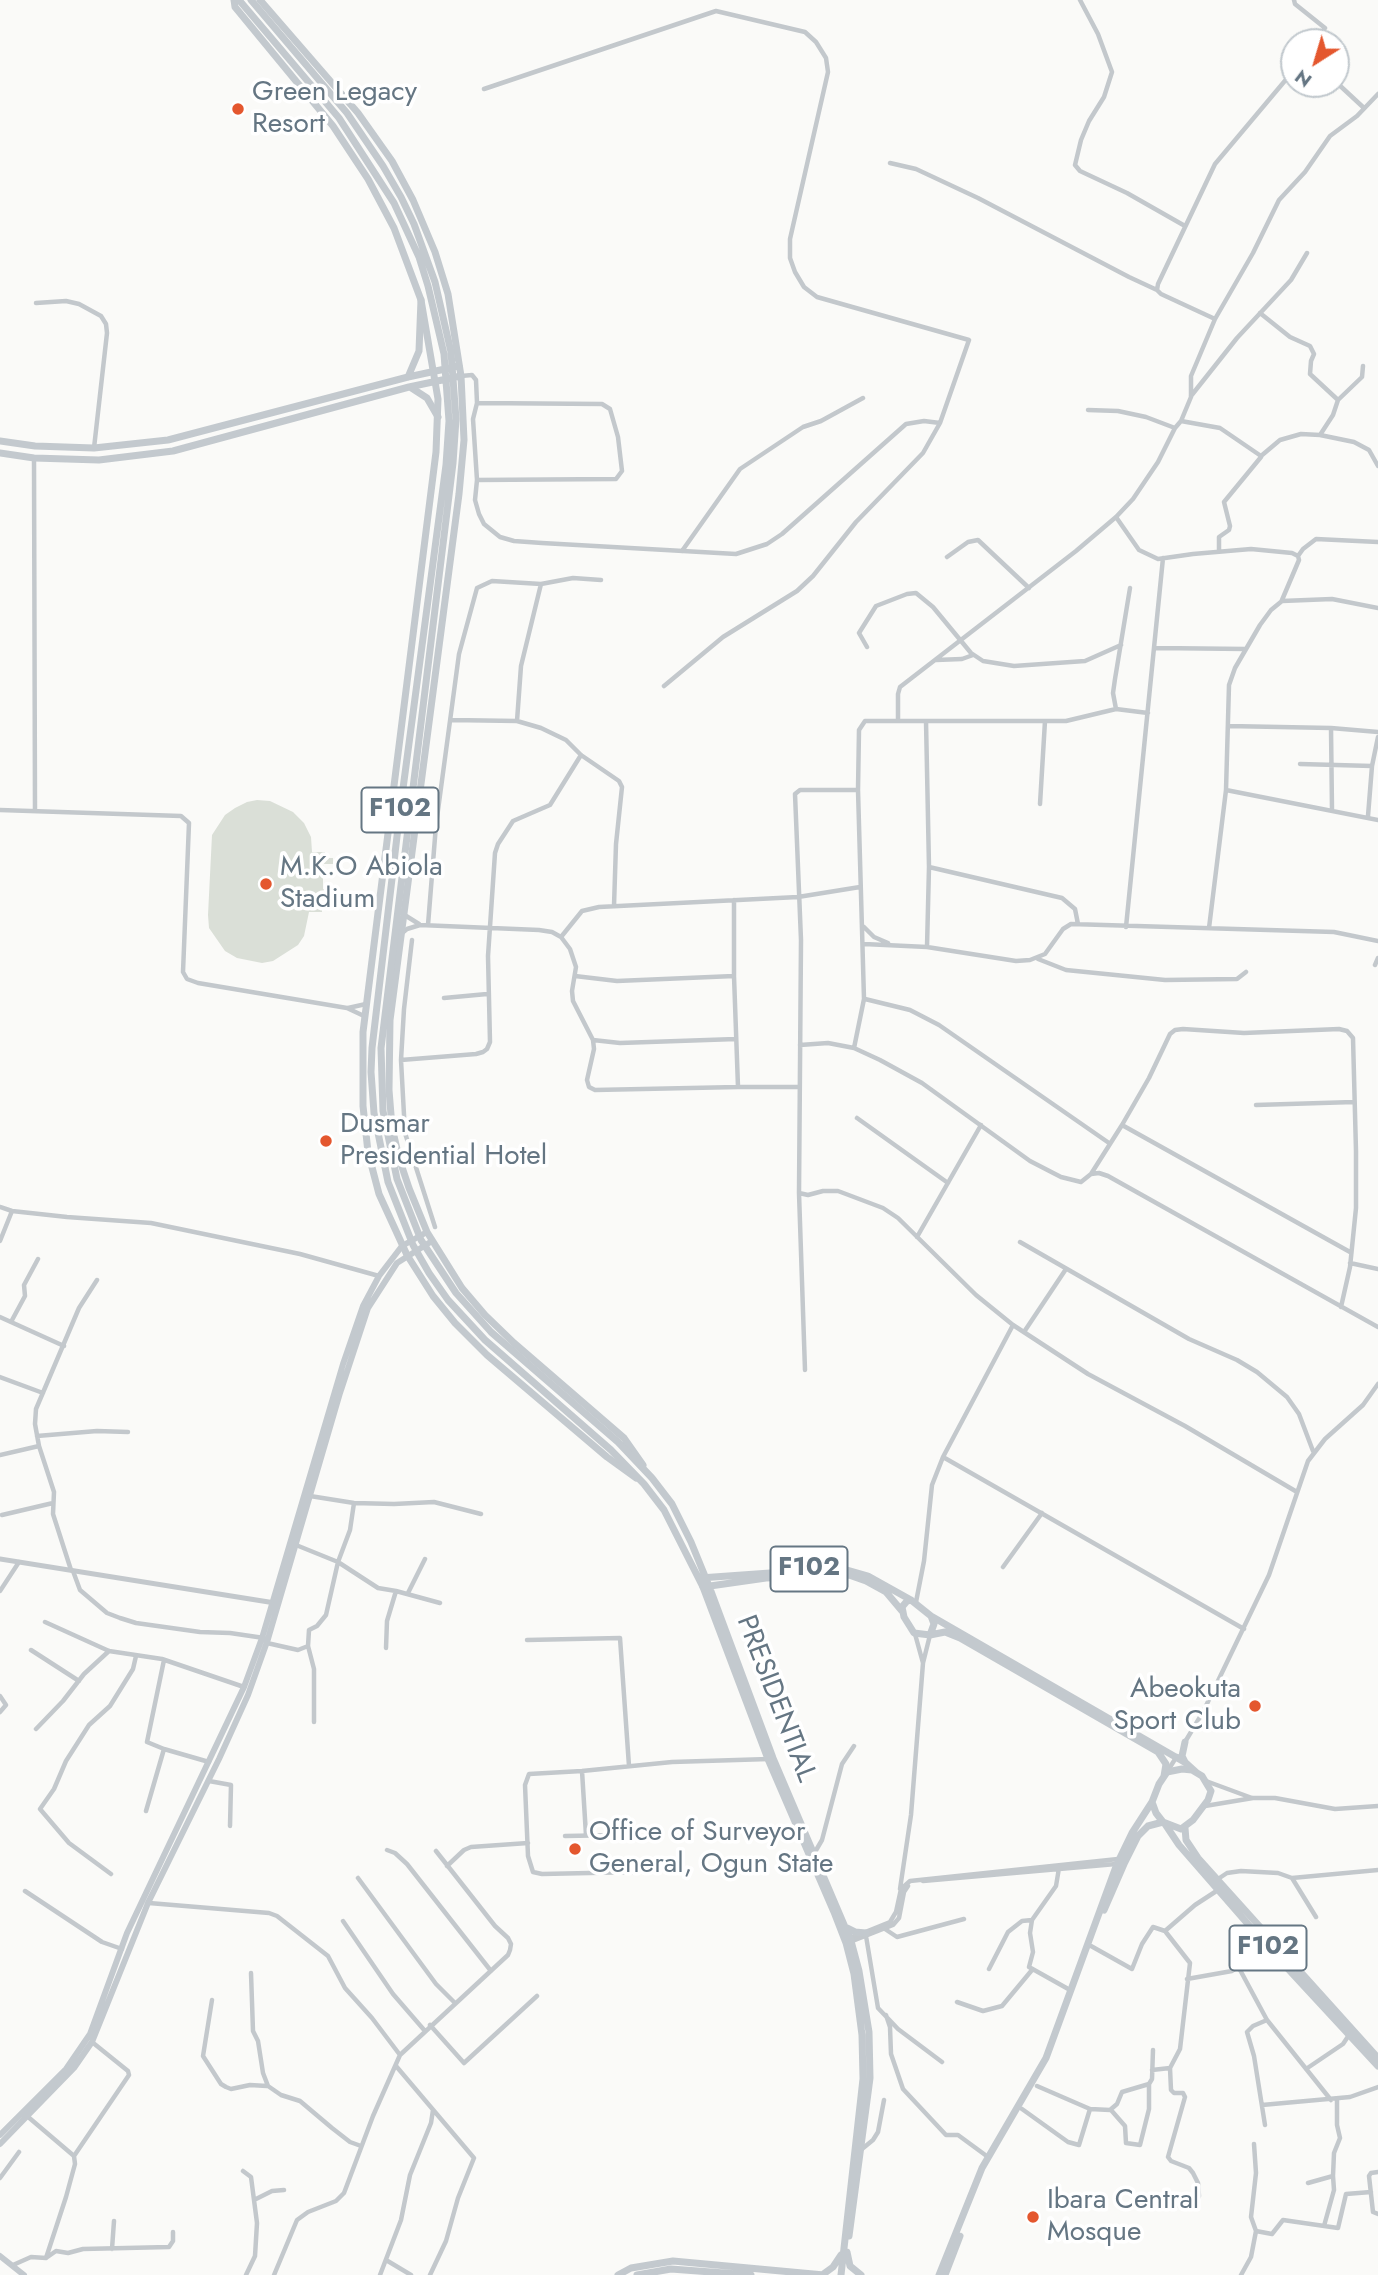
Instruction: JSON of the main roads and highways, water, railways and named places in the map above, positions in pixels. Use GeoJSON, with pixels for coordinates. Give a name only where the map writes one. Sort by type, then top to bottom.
{"type":"FeatureCollection","features":[{"type":"Feature","properties":{"kind":"main road","name":"F102"},"geometry":{"type":"LineString","coordinates":[[237,0],[340,118],[394,203],[422,256]]}},
{"type":"Feature","properties":{"kind":"main road"},"geometry":{"type":"LineString","coordinates":[[237,0],[235,7],[333,126],[369,180],[394,228],[421,300],[436,381],[438,417],[435,463],[406,725],[366,1004],[361,1068],[368,1152],[379,1194],[407,1255],[433,1296],[455,1323],[487,1355],[607,1457],[644,1484]]}},
{"type":"Feature","properties":{"kind":"main road","name":"F102"},"geometry":{"type":"LineString","coordinates":[[251,0],[347,113],[369,143],[401,197],[422,256],[435,309],[446,376],[449,421],[446,492],[424,727],[381,1048],[380,1081],[385,1127],[397,1179],[421,1240],[456,1293],[491,1332],[618,1442],[652,1478],[672,1504],[706,1587],[766,1578],[849,1575],[886,1592],[902,1611],[914,1633],[930,1634]]}},
{"type":"Feature","properties":{"kind":"main road"},"geometry":{"type":"LineString","coordinates":[[260,0],[358,113],[392,161],[413,200],[435,252],[448,294],[461,376],[464,440],[459,494],[424,727],[390,1020],[389,1090],[392,1126],[399,1158],[427,1232],[462,1288],[514,1343],[624,1438],[652,1478]]}},
{"type":"Feature","properties":{"kind":"main road"},"geometry":{"type":"LineString","coordinates":[[408,377],[419,351],[421,300]]}},
{"type":"Feature","properties":{"kind":"main road"},"geometry":{"type":"LineString","coordinates":[[0,440],[34,446],[110,447],[168,440],[459,366]]}},
{"type":"Feature","properties":{"kind":"main road"},"geometry":{"type":"LineString","coordinates":[[0,453],[34,458],[111,458],[173,451],[409,387],[461,376]]}},
{"type":"Feature","properties":{"kind":"main road"},"geometry":{"type":"LineString","coordinates":[[409,387],[427,398],[438,417]]}},
{"type":"Feature","properties":{"kind":"main road"},"geometry":{"type":"LineString","coordinates":[[110,447],[111,458]]}},
{"type":"Feature","properties":{"kind":"main road","name":"F102"},"geometry":{"type":"LineString","coordinates":[[446,492],[406,725],[373,1037],[371,1072],[376,1129],[388,1182],[413,1245],[448,1300],[485,1340],[611,1450],[644,1484],[664,1510],[702,1577]]}},
{"type":"Feature","properties":{"kind":"main road"},"geometry":{"type":"LineString","coordinates":[[145,1902],[209,1781],[248,1695],[363,1306],[379,1276],[402,1246],[427,1232]]}},
{"type":"Feature","properties":{"kind":"main road"},"geometry":{"type":"LineString","coordinates":[[274,1603],[295,1545],[368,1308],[397,1263],[432,1241]]}},
{"type":"Feature","properties":{"kind":"main road","name":"F102"},"geometry":{"type":"LineString","coordinates":[[702,1577],[840,1568],[868,1576],[914,1601],[931,1616],[1186,1763],[1206,1781],[1210,1791],[1204,1806],[1185,1828],[1189,1846],[1378,2058]]}},
{"type":"Feature","properties":{"kind":"main road"},"geometry":{"type":"LineString","coordinates":[[706,1587],[770,1758],[848,1940],[858,1996],[863,2057],[859,2129],[845,2252],[850,2266],[860,2275]]}},
{"type":"Feature","properties":{"kind":"main road"},"geometry":{"type":"LineString","coordinates":[[902,1611],[904,1603],[914,1601]]}},
{"type":"Feature","properties":{"kind":"main road"},"geometry":{"type":"LineString","coordinates":[[930,1634],[934,1625],[931,1616]]}},
{"type":"Feature","properties":{"kind":"main road"},"geometry":{"type":"LineString","coordinates":[[930,1634],[945,1632],[960,1638],[1158,1752],[1166,1764],[1166,1774],[1132,1833],[1046,2058],[988,2157],[939,2275]]}},
{"type":"Feature","properties":{"kind":"main road"},"geometry":{"type":"LineString","coordinates":[[0,2144],[74,2068],[92,2042],[130,1936],[265,1640]]}},
{"type":"Feature","properties":{"kind":"main road"},"geometry":{"type":"LineString","coordinates":[[1185,1742],[1182,1756],[1186,1763]]}},
{"type":"Feature","properties":{"kind":"main road","name":"PRESIDENTIAL"},"geometry":{"type":"LineString","coordinates":[[770,1758],[815,1852],[845,1926],[863,1991],[870,2078],[843,2275]]}},
{"type":"Feature","properties":{"kind":"main road"},"geometry":{"type":"LineString","coordinates":[[1166,1774],[1182,1769],[1197,1773]]}},
{"type":"Feature","properties":{"kind":"main road","name":"F102"},"geometry":{"type":"LineString","coordinates":[[1152,1802],[1172,1837],[1378,2067]]}},
{"type":"Feature","properties":{"kind":"main road"},"geometry":{"type":"LineString","coordinates":[[945,2275],[986,2169],[1037,2086],[1049,2060],[1121,1861],[1143,1829],[1164,1823],[1178,1829],[1185,1828]]}},
{"type":"Feature","properties":{"kind":"main road"},"geometry":{"type":"LineString","coordinates":[[845,1926],[865,1935],[854,1952]]}},
{"type":"Feature","properties":{"kind":"main road"},"geometry":{"type":"LineString","coordinates":[[0,2135],[66,2069],[80,2050],[99,2011],[122,1949],[127,1944]]}},
{"type":"Feature","properties":{"kind":"main road"},"geometry":{"type":"LineString","coordinates":[[618,2275],[631,2268],[673,2261],[823,2275],[845,2252]]}},
{"type":"Feature","properties":{"kind":"main road"},"geometry":{"type":"LineString","coordinates":[[0,2258],[24,2275]]}},
{"type":"Feature","properties":{"kind":"main road"},"geometry":{"type":"LineString","coordinates":[[0,2258],[17,2275]]}},
{"type":"Feature","properties":{"kind":"main road"},"geometry":{"type":"LineString","coordinates":[[638,2275],[671,2269],[751,2275]]}},
{"type":"Feature","properties":{"kind":"place","name":"Green Legacy Resort"},"geometry":{"type":"Point","coordinates":[238,109]}},
{"type":"Feature","properties":{"kind":"place","name":"M.K.O Abiola Stadium"},"geometry":{"type":"Point","coordinates":[266,884]}},
{"type":"Feature","properties":{"kind":"place","name":"Dusmar Presidential Hotel"},"geometry":{"type":"Point","coordinates":[326,1141]}},
{"type":"Feature","properties":{"kind":"place","name":"Abeokuta Sport Club"},"geometry":{"type":"Point","coordinates":[1255,1706]}},
{"type":"Feature","properties":{"kind":"place","name":"Office of Surveyor General, Ogun State"},"geometry":{"type":"Point","coordinates":[575,1849]}},
{"type":"Feature","properties":{"kind":"place","name":"Ibara Central Mosque"},"geometry":{"type":"Point","coordinates":[1033,2217]}}]}
